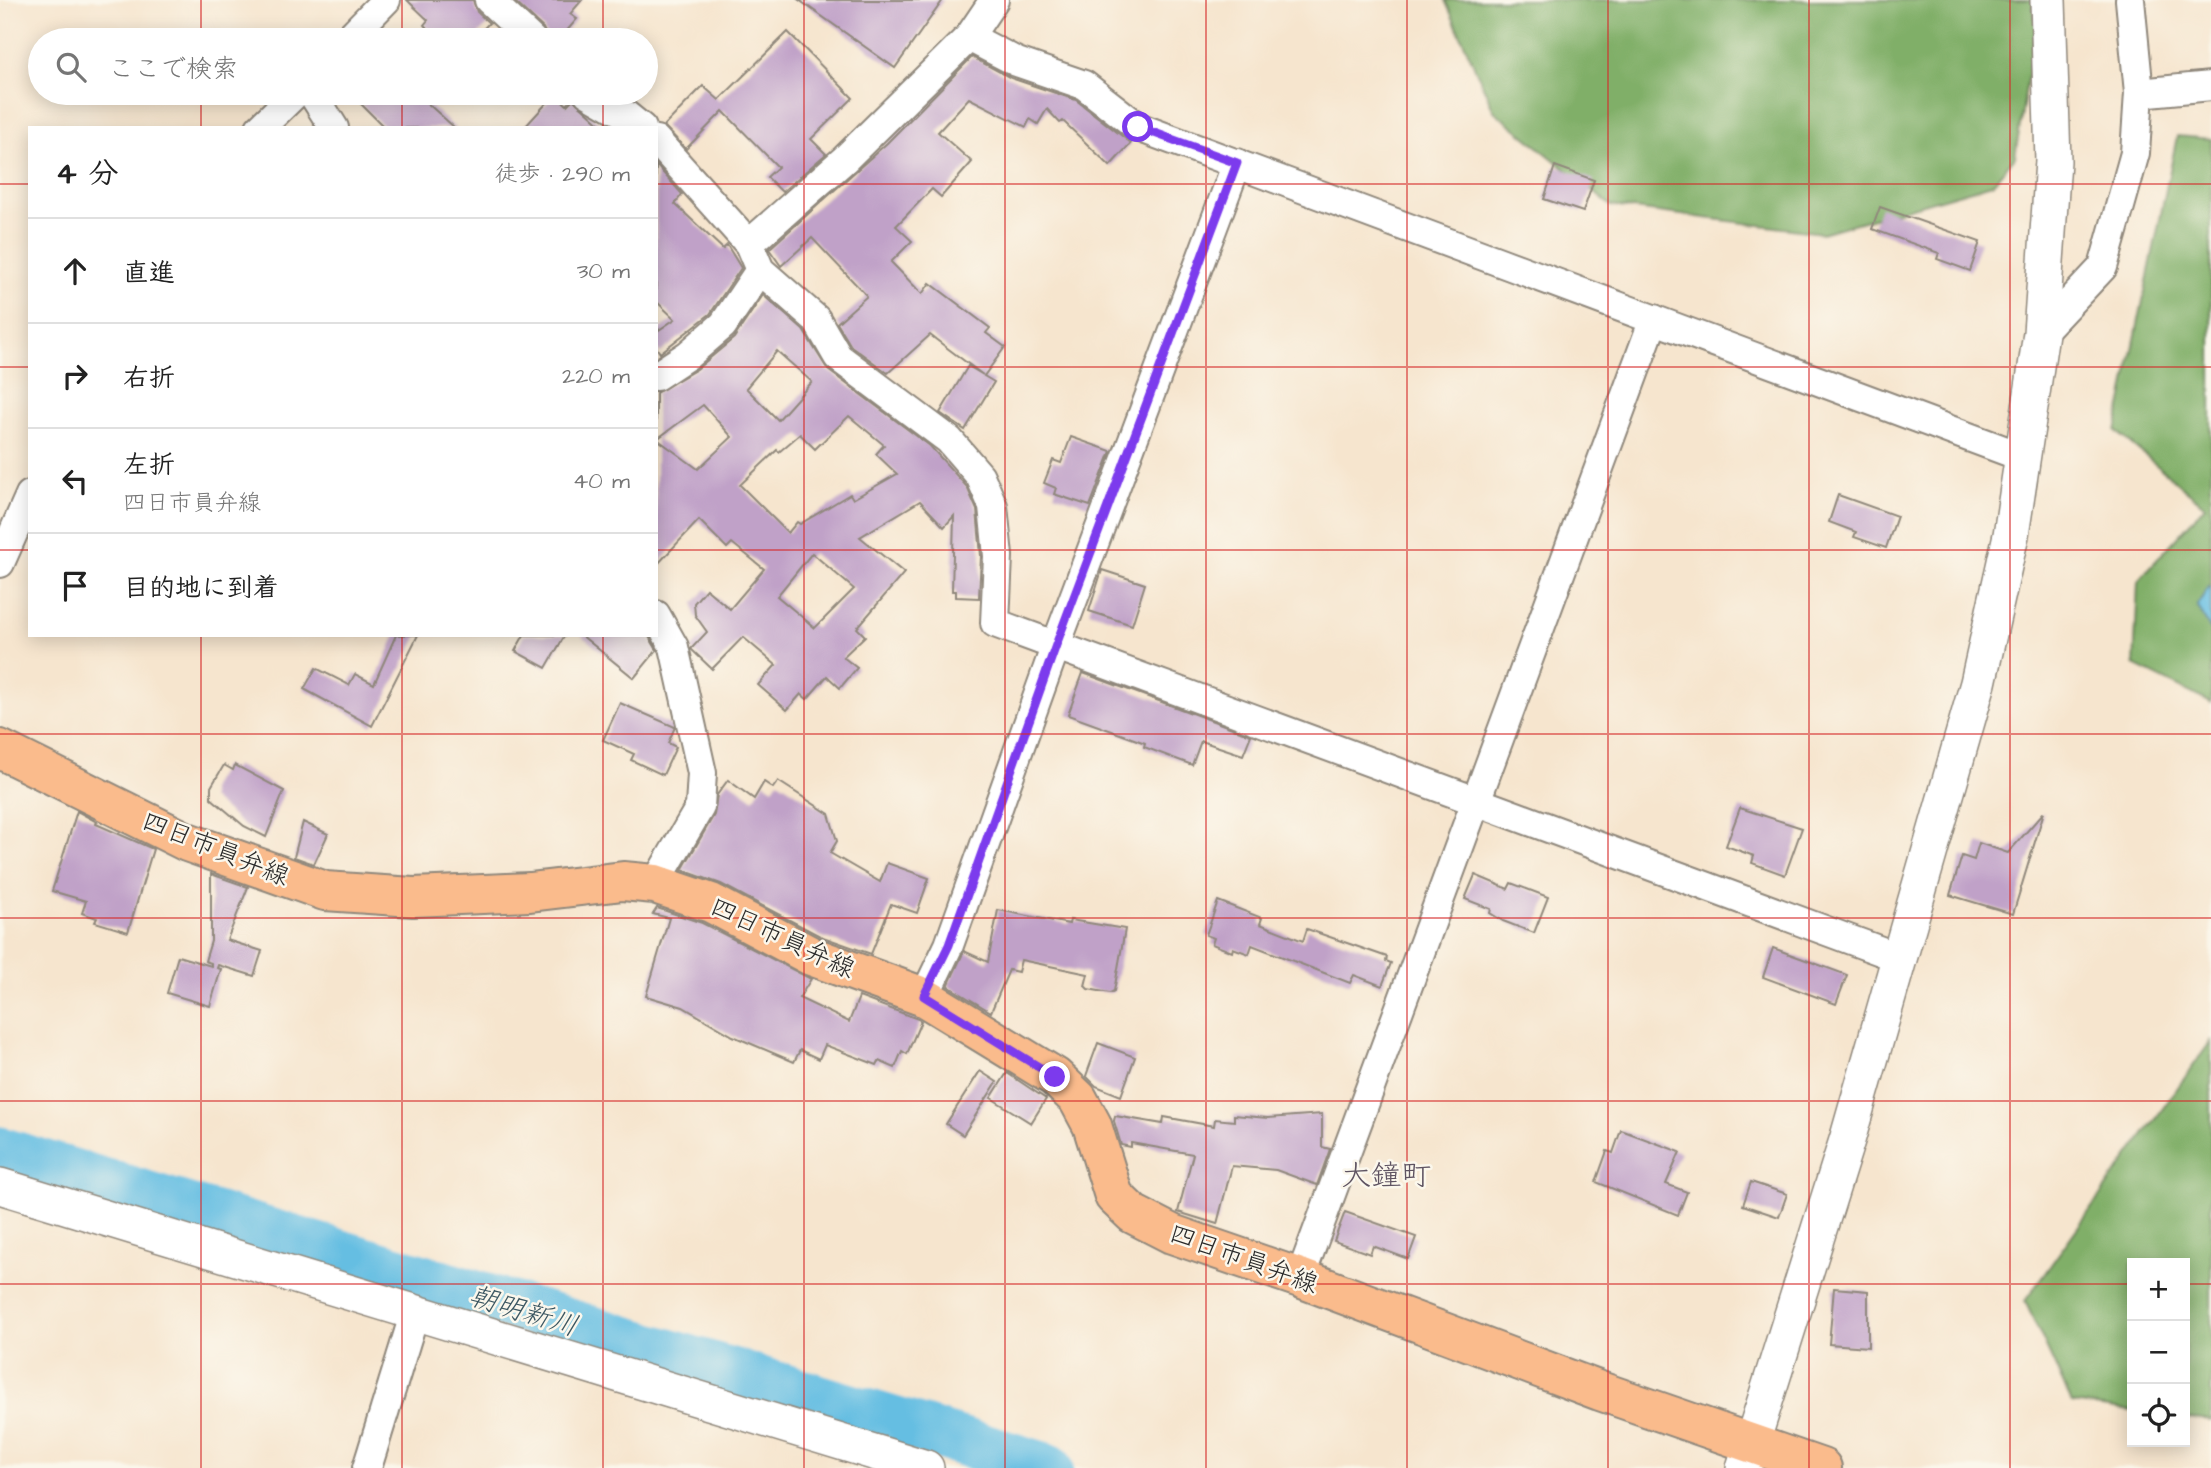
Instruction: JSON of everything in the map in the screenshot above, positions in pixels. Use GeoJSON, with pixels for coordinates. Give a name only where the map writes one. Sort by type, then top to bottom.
{"type":"FeatureCollection","features":[{"type":"Feature","properties":{"kind":"main road","name":"四日市員弁線"},"geometry":{"type":"LineString","coordinates":[[0,749],[187,842],[324,891],[413,897],[530,892],[623,881],[655,884],[711,903],[811,956],[924,996],[1055,1077],[1078,1099],[1092,1125],[1114,1196],[1133,1214],[1172,1234],[1300,1278],[1600,1391],[1748,1456],[1822,1468]]}},
{"type":"Feature","properties":{"kind":"street"},"geometry":{"type":"LineString","coordinates":[[359,28],[386,0]]}},
{"type":"Feature","properties":{"kind":"street"},"geometry":{"type":"LineString","coordinates":[[489,0],[519,28]]}},
{"type":"Feature","properties":{"kind":"street"},"geometry":{"type":"LineString","coordinates":[[749,244],[845,159],[969,37],[994,0]]}},
{"type":"Feature","properties":{"kind":"street"},"geometry":{"type":"LineString","coordinates":[[1748,1456],[1848,1137],[1897,957],[1979,683],[2025,458],[2041,333],[2053,160],[2048,0]]}},
{"type":"Feature","properties":{"kind":"street"},"geometry":{"type":"LineString","coordinates":[[2041,333],[2103,267],[2135,153],[2139,93],[2130,0]]}},
{"type":"Feature","properties":{"kind":"street"},"geometry":{"type":"LineString","coordinates":[[969,37],[1017,62],[1084,85],[1138,127],[2025,458]]}},
{"type":"Feature","properties":{"kind":"street"},"geometry":{"type":"LineString","coordinates":[[2139,93],[2211,86]]}},
{"type":"Feature","properties":{"kind":"street"},"geometry":{"type":"LineString","coordinates":[[262,126],[284,105]]}},
{"type":"Feature","properties":{"kind":"street"},"geometry":{"type":"LineString","coordinates":[[320,105],[333,126]]}},
{"type":"Feature","properties":{"kind":"street"},"geometry":{"type":"LineString","coordinates":[[609,105],[640,126]]}},
{"type":"Feature","properties":{"kind":"street"},"geometry":{"type":"LineString","coordinates":[[658,142],[749,244],[760,270],[816,318],[838,357],[949,440],[980,476],[993,506],[998,556],[995,623],[1897,957]]}},
{"type":"Feature","properties":{"kind":"street"},"geometry":{"type":"LineString","coordinates":[[924,996],[949,945],[1056,645],[1237,163]]}},
{"type":"Feature","properties":{"kind":"street"},"geometry":{"type":"LineString","coordinates":[[658,375],[688,355],[723,324],[760,270]]}},
{"type":"Feature","properties":{"kind":"street"},"geometry":{"type":"LineString","coordinates":[[1300,1278],[1654,319]]}},
{"type":"Feature","properties":{"kind":"street"},"geometry":{"type":"LineString","coordinates":[[0,563],[28,500]]}},
{"type":"Feature","properties":{"kind":"street"},"geometry":{"type":"LineString","coordinates":[[655,884],[700,807],[702,773],[674,647],[658,619]]}},
{"type":"Feature","properties":{"kind":"street"},"geometry":{"type":"LineString","coordinates":[[0,1186],[926,1468]]}},
{"type":"Feature","properties":{"kind":"street"},"geometry":{"type":"LineString","coordinates":[[367,1468],[415,1312]]}},
{"type":"Feature","properties":{"kind":"green space"},"geometry":{"type":"Polygon","coordinates":[[[1445,0],[2032,0],[2036,24],[2015,157],[1992,184],[1822,233],[1611,206],[1494,111],[1445,0]]]}},
{"type":"Feature","properties":{"kind":"green space"},"geometry":{"type":"Polygon","coordinates":[[[2177,136],[2211,139],[2211,703],[2134,665],[2138,581],[2205,506],[2116,431],[2177,136]]]}},
{"type":"Feature","properties":{"kind":"green space"},"geometry":{"type":"Polygon","coordinates":[[[2211,1041],[2211,1421],[2190,1419],[2190,1258],[2127,1258],[2127,1410],[2072,1403],[2025,1301],[2211,1041]]]}},
{"type":"Feature","properties":{"kind":"water"},"geometry":{"type":"Polygon","coordinates":[[[2209,587],[2211,588],[2211,631],[2197,605],[2209,587]]]}},
{"type":"Feature","properties":{"kind":"building"},"geometry":{"type":"Polygon","coordinates":[[[407,0],[473,0],[477,12],[489,23],[484,28],[427,28],[424,25],[428,20],[407,0]]]}},
{"type":"Feature","properties":{"kind":"building"},"geometry":{"type":"Polygon","coordinates":[[[513,0],[582,0],[570,14],[577,19],[569,28],[543,28],[513,0]]]}},
{"type":"Feature","properties":{"kind":"building"},"geometry":{"type":"Polygon","coordinates":[[[799,0],[943,0],[895,68],[799,0]]]}},
{"type":"Feature","properties":{"kind":"building"},"geometry":{"type":"Polygon","coordinates":[[[788,32],[853,98],[811,139],[826,154],[782,192],[767,177],[778,167],[723,111],[686,149],[664,126],[703,86],[719,100],[788,32]]]}},
{"type":"Feature","properties":{"kind":"building"},"geometry":{"type":"Polygon","coordinates":[[[972,57],[1011,78],[1076,100],[1131,143],[1110,166],[1047,109],[1038,124],[1030,119],[1026,127],[969,98],[938,132],[972,162],[941,197],[932,189],[896,226],[912,241],[891,262],[922,294],[930,283],[990,328],[986,333],[1005,347],[984,376],[994,382],[965,430],[940,413],[968,366],[983,375],[930,335],[888,373],[851,346],[837,323],[867,296],[812,238],[781,266],[769,249],[887,143],[972,57]]]}},
{"type":"Feature","properties":{"kind":"building"},"geometry":{"type":"Polygon","coordinates":[[[362,105],[429,105],[453,126],[383,126],[362,105]]]}},
{"type":"Feature","properties":{"kind":"building"},"geometry":{"type":"Polygon","coordinates":[[[545,105],[580,105],[603,126],[526,126],[545,105]]]}},
{"type":"Feature","properties":{"kind":"building"},"geometry":{"type":"Polygon","coordinates":[[[1555,166],[1594,180],[1583,212],[1544,199],[1555,166]]]}},
{"type":"Feature","properties":{"kind":"building"},"geometry":{"type":"Polygon","coordinates":[[[658,167],[682,194],[675,204],[723,249],[727,245],[741,268],[710,314],[660,353],[658,331],[675,319],[658,303],[658,167]]]}},
{"type":"Feature","properties":{"kind":"building"},"geometry":{"type":"Polygon","coordinates":[[[1880,207],[1980,242],[1970,271],[1937,259],[1939,253],[1872,229],[1880,207]]]}},
{"type":"Feature","properties":{"kind":"building"},"geometry":{"type":"Polygon","coordinates":[[[763,295],[803,330],[828,370],[930,446],[967,487],[977,510],[981,556],[979,598],[956,597],[956,591],[952,591],[954,516],[944,527],[920,501],[860,537],[904,573],[857,628],[865,636],[843,657],[857,668],[840,688],[827,676],[807,699],[801,694],[787,710],[758,685],[776,665],[743,637],[712,669],[691,649],[707,632],[695,615],[694,603],[706,589],[730,609],[764,569],[732,543],[727,548],[699,520],[658,564],[658,440],[698,469],[732,437],[703,405],[658,438],[658,392],[697,369],[734,338],[763,295]],[[777,351],[746,388],[778,420],[812,382],[777,351]],[[849,416],[815,449],[800,434],[779,452],[777,450],[740,485],[788,533],[797,522],[800,524],[850,494],[853,499],[897,474],[876,454],[884,445],[849,416]],[[812,553],[777,596],[815,628],[854,589],[812,553]]]}},
{"type":"Feature","properties":{"kind":"building"},"geometry":{"type":"Polygon","coordinates":[[[1071,437],[1111,451],[1090,506],[1054,494],[1056,488],[1044,483],[1053,460],[1061,463],[1071,437]]]}},
{"type":"Feature","properties":{"kind":"building"},"geometry":{"type":"Polygon","coordinates":[[[1838,495],[1897,516],[1886,548],[1854,537],[1856,532],[1829,522],[1838,495]]]}},
{"type":"Feature","properties":{"kind":"building"},"geometry":{"type":"Polygon","coordinates":[[[1102,570],[1145,584],[1132,625],[1089,611],[1102,570]]]}},
{"type":"Feature","properties":{"kind":"building"},"geometry":{"type":"Polygon","coordinates":[[[395,637],[417,637],[372,726],[304,689],[316,668],[349,685],[355,674],[374,684],[395,637]]]}},
{"type":"Feature","properties":{"kind":"building"},"geometry":{"type":"Polygon","coordinates":[[[523,637],[564,637],[546,668],[515,651],[523,637]]]}},
{"type":"Feature","properties":{"kind":"building"},"geometry":{"type":"Polygon","coordinates":[[[583,637],[649,637],[657,650],[634,678],[583,637]]]}},
{"type":"Feature","properties":{"kind":"building"},"geometry":{"type":"Polygon","coordinates":[[[1083,673],[1251,735],[1243,755],[1201,741],[1192,765],[1144,747],[1145,743],[1068,715],[1083,673]]]}},
{"type":"Feature","properties":{"kind":"building"},"geometry":{"type":"Polygon","coordinates":[[[620,703],[675,727],[668,743],[676,747],[663,775],[631,760],[634,754],[603,740],[620,703]]]}},
{"type":"Feature","properties":{"kind":"building"},"geometry":{"type":"Polygon","coordinates":[[[224,765],[233,770],[235,765],[284,791],[266,837],[244,826],[211,798],[211,787],[224,765]]]}},
{"type":"Feature","properties":{"kind":"building"},"geometry":{"type":"Polygon","coordinates":[[[728,780],[754,799],[764,782],[773,788],[778,781],[829,814],[837,841],[830,853],[880,882],[887,863],[929,878],[917,913],[891,904],[871,954],[820,936],[721,884],[682,870],[714,815],[717,795],[728,780]]]}},
{"type":"Feature","properties":{"kind":"building"},"geometry":{"type":"Polygon","coordinates":[[[1740,808],[1802,828],[1785,875],[1752,863],[1754,856],[1726,846],[1740,808]]]}},
{"type":"Feature","properties":{"kind":"building"},"geometry":{"type":"Polygon","coordinates":[[[77,811],[97,822],[96,824],[153,849],[128,932],[95,922],[97,918],[82,913],[86,901],[52,891],[77,811]]]}},
{"type":"Feature","properties":{"kind":"building"},"geometry":{"type":"Polygon","coordinates":[[[2044,812],[2013,914],[1950,895],[1962,856],[1974,860],[1979,843],[2008,853],[2044,812]]]}},
{"type":"Feature","properties":{"kind":"building"},"geometry":{"type":"Polygon","coordinates":[[[303,822],[328,834],[314,864],[294,857],[303,822]]]}},
{"type":"Feature","properties":{"kind":"building"},"geometry":{"type":"Polygon","coordinates":[[[211,874],[248,887],[227,940],[262,951],[254,976],[218,965],[217,968],[221,969],[210,1006],[167,993],[178,956],[211,966],[211,963],[205,961],[211,941],[211,874]]]}},
{"type":"Feature","properties":{"kind":"building"},"geometry":{"type":"Polygon","coordinates":[[[1475,875],[1508,889],[1511,883],[1548,897],[1534,933],[1503,921],[1490,913],[1491,909],[1465,899],[1475,875]]]}},
{"type":"Feature","properties":{"kind":"building"},"geometry":{"type":"Polygon","coordinates":[[[1218,901],[1262,918],[1260,924],[1303,941],[1307,929],[1387,957],[1386,961],[1391,963],[1382,986],[1354,975],[1350,983],[1252,945],[1249,954],[1233,948],[1232,952],[1212,944],[1214,938],[1206,935],[1218,901]]]}},
{"type":"Feature","properties":{"kind":"building"},"geometry":{"type":"Polygon","coordinates":[[[657,908],[702,923],[811,979],[799,998],[849,1022],[859,997],[918,1019],[921,1021],[907,1054],[902,1051],[895,1068],[879,1061],[877,1065],[825,1045],[819,1059],[800,1050],[794,1062],[733,1036],[683,1007],[646,996],[669,918],[653,914],[657,908]]]}},
{"type":"Feature","properties":{"kind":"building"},"geometry":{"type":"Polygon","coordinates":[[[998,910],[1069,924],[1070,920],[1125,929],[1114,991],[1110,993],[1088,989],[1085,986],[1088,974],[1021,960],[1018,972],[1009,970],[991,1012],[948,986],[964,951],[988,962],[998,910]]]}},
{"type":"Feature","properties":{"kind":"building"},"geometry":{"type":"Polygon","coordinates":[[[1773,948],[1847,975],[1836,1004],[1763,977],[1773,948]]]}},
{"type":"Feature","properties":{"kind":"building"},"geometry":{"type":"Polygon","coordinates":[[[1098,1043],[1135,1057],[1121,1096],[1096,1086],[1086,1076],[1098,1043]]]}},
{"type":"Feature","properties":{"kind":"building"},"geometry":{"type":"Polygon","coordinates":[[[980,1071],[997,1082],[963,1135],[946,1124],[980,1071]]]}},
{"type":"Feature","properties":{"kind":"building"},"geometry":{"type":"Polygon","coordinates":[[[1007,1073],[1046,1099],[1031,1123],[991,1098],[1007,1073]]]}},
{"type":"Feature","properties":{"kind":"building"},"geometry":{"type":"Polygon","coordinates":[[[1322,1114],[1322,1147],[1330,1149],[1317,1185],[1276,1170],[1232,1166],[1217,1224],[1178,1212],[1193,1154],[1131,1143],[1131,1147],[1121,1145],[1114,1121],[1115,1116],[1163,1124],[1164,1117],[1214,1126],[1215,1119],[1234,1121],[1234,1115],[1268,1118],[1322,1114]]]}},
{"type":"Feature","properties":{"kind":"building"},"geometry":{"type":"Polygon","coordinates":[[[1621,1130],[1680,1152],[1666,1184],[1687,1192],[1678,1215],[1596,1182],[1607,1151],[1613,1153],[1621,1130]]]}},
{"type":"Feature","properties":{"kind":"building"},"geometry":{"type":"Polygon","coordinates":[[[1751,1182],[1787,1194],[1779,1217],[1743,1205],[1751,1182]]]}},
{"type":"Feature","properties":{"kind":"building"},"geometry":{"type":"Polygon","coordinates":[[[1345,1212],[1416,1237],[1408,1259],[1373,1246],[1370,1254],[1334,1241],[1345,1212]]]}},
{"type":"Feature","properties":{"kind":"building"},"geometry":{"type":"Polygon","coordinates":[[[1834,1288],[1868,1291],[1868,1347],[1829,1344],[1834,1288]]]}},
{"type":"Feature","properties":{"kind":"waterway","name":"朝明新川"},"geometry":{"type":"LineString","coordinates":[[0,1151],[1049,1468]]}},
{"type":"Feature","properties":{"kind":"district","name":"大鐘町"},"geometry":{"type":"Point","coordinates":[1386,1175]}},
{"type":"Feature","properties":{"kind":"route"},"geometry":{"type":"LineString","coordinates":[[1055,1077],[924,996],[949,945],[1056,645],[1237,163],[1138,127]]}}]}
